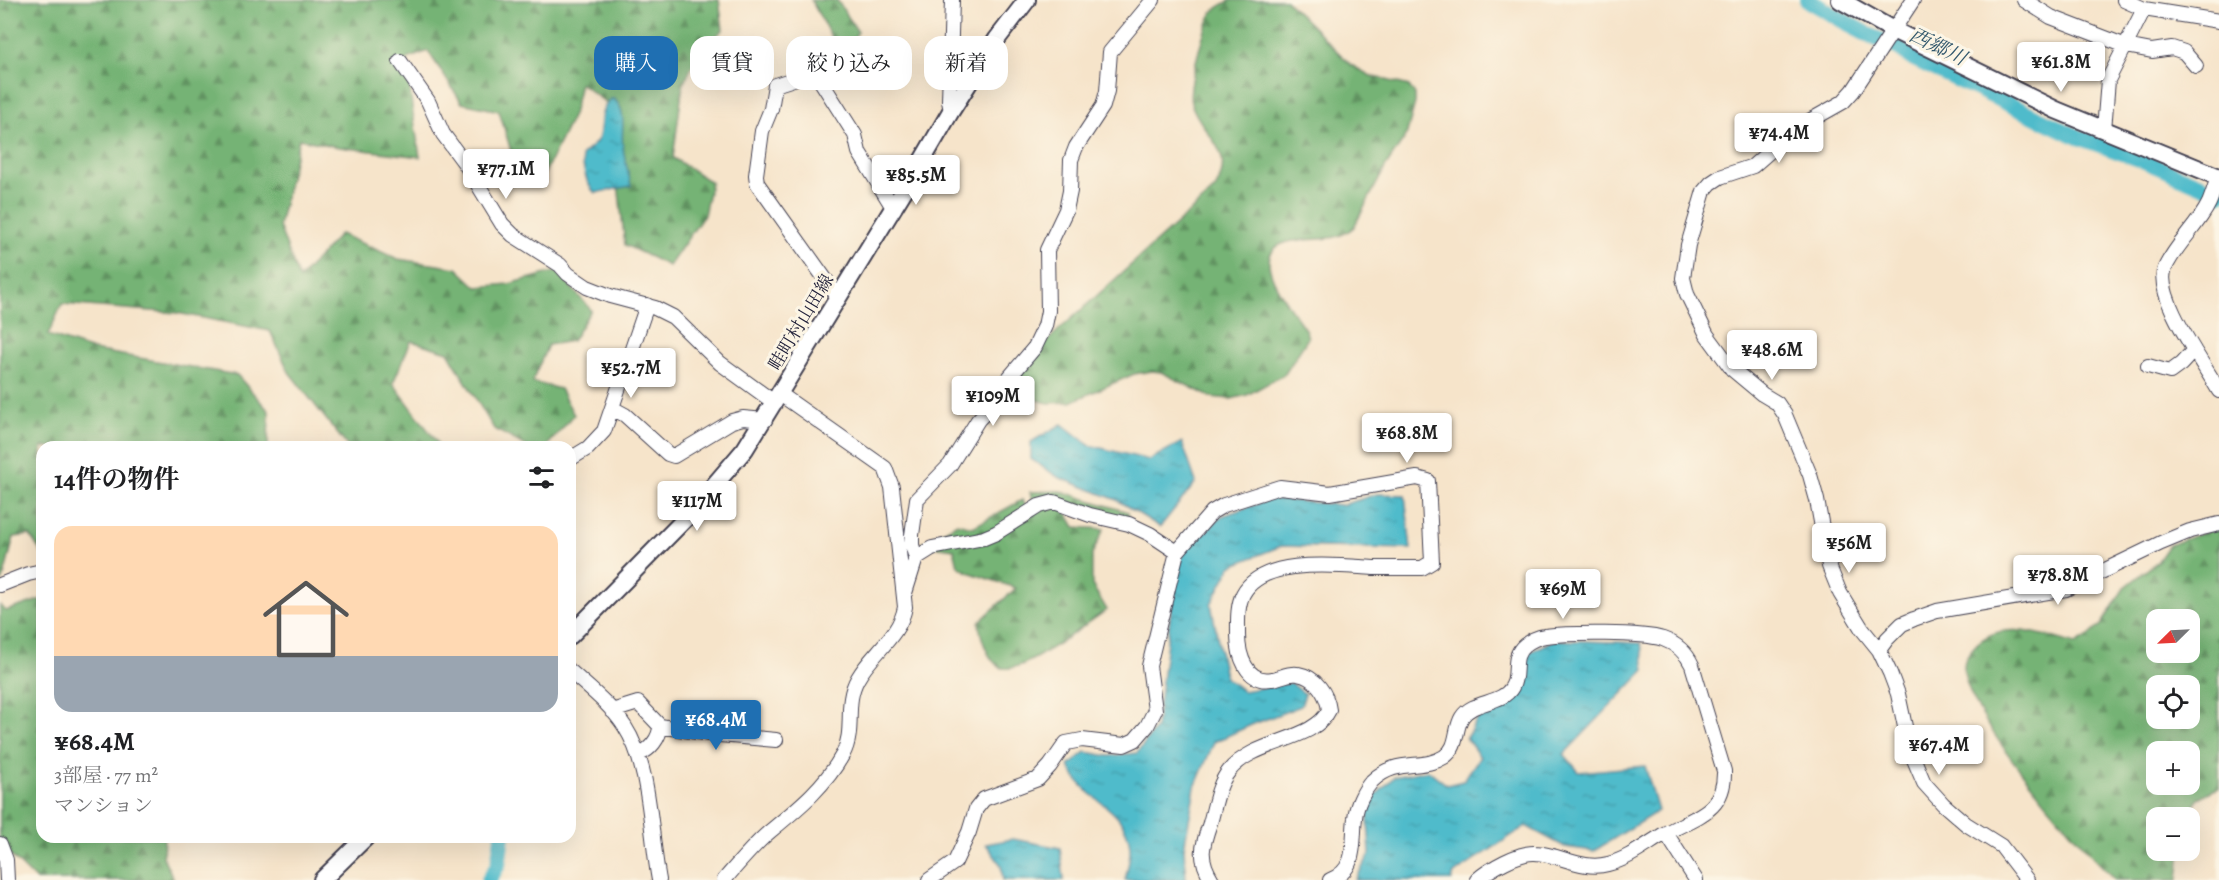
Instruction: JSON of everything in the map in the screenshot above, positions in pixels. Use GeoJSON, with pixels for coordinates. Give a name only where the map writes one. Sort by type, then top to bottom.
{"type":"FeatureCollection","features":[{"type":"Feature","properties":{"kind":"main road","name":"畦町村山田線"},"geometry":{"type":"LineString","coordinates":[[576,630],[687,518],[745,449],[765,420],[951,111],[997,39],[1027,0]]}},
{"type":"Feature","properties":{"kind":"main road"},"geometry":{"type":"LineString","coordinates":[[1840,0],[1887,40],[2218,179]]}},
{"type":"Feature","properties":{"kind":"main road"},"geometry":{"type":"LineString","coordinates":[[322,880],[360,843]]}},
{"type":"Feature","properties":{"kind":"street"},"geometry":{"type":"LineString","coordinates":[[951,111],[949,100],[952,0]]}},
{"type":"Feature","properties":{"kind":"street"},"geometry":{"type":"LineString","coordinates":[[905,593],[916,558],[912,536],[917,499],[950,465],[978,420],[1001,396],[1008,379],[1035,347],[1045,326],[1048,311],[1047,250],[1066,210],[1070,191],[1071,160],[1076,147],[1102,106],[1107,91],[1110,52],[1153,0]]}},
{"type":"Feature","properties":{"kind":"street"},"geometry":{"type":"LineString","coordinates":[[1914,0],[1853,91],[1843,102],[1795,129],[1753,166],[1720,177],[1704,191],[1688,245],[1683,278],[1687,294],[1707,335],[1732,369],[1762,394],[1777,403],[1785,415],[1810,475],[1817,500],[1828,566],[1845,602],[1879,650],[1898,694],[1910,750],[1924,783],[1942,804],[1966,824],[2001,846],[2019,867],[2026,880]]}},
{"type":"Feature","properties":{"kind":"street"},"geometry":{"type":"LineString","coordinates":[[2024,0],[2050,17],[2126,46],[2152,51],[2172,48],[2184,52],[2196,66]]}},
{"type":"Feature","properties":{"kind":"street"},"geometry":{"type":"LineString","coordinates":[[2124,0],[2144,9],[2219,21]]}},
{"type":"Feature","properties":{"kind":"street"},"geometry":{"type":"LineString","coordinates":[[2104,130],[2108,80],[2144,9]]}},
{"type":"Feature","properties":{"kind":"street"},"geometry":{"type":"LineString","coordinates":[[400,62],[428,101],[443,134],[466,165],[502,224],[513,235],[560,265],[568,274],[587,287],[610,296],[647,305],[673,317],[720,363],[885,468],[892,487],[905,593],[903,619],[866,665],[853,687],[849,697],[850,729],[843,753],[823,783],[808,801],[749,852],[724,880]]}},
{"type":"Feature","properties":{"kind":"street"},"geometry":{"type":"LineString","coordinates":[[838,297],[757,183],[762,131],[771,109],[775,86],[815,72],[855,135],[859,152],[894,208]]}},
{"type":"Feature","properties":{"kind":"street"},"geometry":{"type":"LineString","coordinates":[[2218,179],[2212,206],[2175,251],[2162,277],[2163,287],[2181,328],[2219,391]]}},
{"type":"Feature","properties":{"kind":"street"},"geometry":{"type":"LineString","coordinates":[[576,455],[588,448],[604,431],[647,305]]}},
{"type":"Feature","properties":{"kind":"street"},"geometry":{"type":"LineString","coordinates":[[2148,366],[2170,372],[2194,350]]}},
{"type":"Feature","properties":{"kind":"street"},"geometry":{"type":"LineString","coordinates":[[612,408],[625,415],[668,454],[674,456],[732,421],[743,418],[765,420]]}},
{"type":"Feature","properties":{"kind":"street"},"geometry":{"type":"LineString","coordinates":[[929,880],[955,862],[969,832],[976,809],[984,800],[1038,779],[1066,743],[1082,740],[1125,745],[1135,740],[1147,726],[1155,710],[1149,666],[1177,552],[1212,512],[1224,505],[1280,487],[1330,493],[1417,478],[1428,481],[1431,562],[1422,568],[1317,565],[1272,571],[1248,585],[1241,597],[1238,614],[1238,645],[1247,669],[1254,675],[1269,680],[1298,674],[1309,678],[1324,692],[1329,710],[1321,723],[1253,751],[1227,772],[1221,784],[1203,844],[1202,856],[1212,880]]}},
{"type":"Feature","properties":{"kind":"street"},"geometry":{"type":"LineString","coordinates":[[916,558],[932,548],[975,541],[990,536],[1039,506],[1054,502],[1090,515],[1129,524],[1150,534],[1177,552]]}},
{"type":"Feature","properties":{"kind":"street"},"geometry":{"type":"LineString","coordinates":[[1879,650],[1902,624],[1914,619],[1937,611],[2066,589],[2161,543],[2190,531],[2219,524]]}},
{"type":"Feature","properties":{"kind":"street"},"geometry":{"type":"LineString","coordinates":[[0,585],[36,572]]}},
{"type":"Feature","properties":{"kind":"street"},"geometry":{"type":"LineString","coordinates":[[1330,880],[1344,872],[1350,862],[1354,848],[1356,811],[1371,782],[1383,772],[1396,766],[1433,762],[1444,757],[1453,749],[1462,717],[1472,709],[1504,695],[1512,687],[1516,660],[1520,649],[1527,643],[1543,636],[1644,636],[1662,639],[1678,646],[1687,654],[1724,771],[1724,784],[1718,801],[1704,812],[1623,858],[1608,864],[1593,866],[1574,863],[1533,852],[1496,866],[1477,880]]}},
{"type":"Feature","properties":{"kind":"street"},"geometry":{"type":"LineString","coordinates":[[576,676],[624,725],[639,754],[658,880]]}},
{"type":"Feature","properties":{"kind":"street"},"geometry":{"type":"LineString","coordinates":[[612,711],[638,703],[660,726],[708,734],[776,740]]}},
{"type":"Feature","properties":{"kind":"street"},"geometry":{"type":"LineString","coordinates":[[639,754],[647,751],[660,732],[660,726]]}},
{"type":"Feature","properties":{"kind":"street"},"geometry":{"type":"LineString","coordinates":[[1666,833],[1696,880]]}},
{"type":"Feature","properties":{"kind":"street"},"geometry":{"type":"LineString","coordinates":[[0,844],[6,860],[7,880]]}},
{"type":"Feature","properties":{"kind":"green space"},"geometry":{"type":"Polygon","coordinates":[[[0,0],[719,0],[723,30],[716,36],[690,36],[690,70],[683,84],[673,158],[711,182],[704,215],[669,266],[625,245],[609,105],[580,83],[573,115],[543,176],[517,171],[499,111],[462,103],[428,51],[407,59],[420,157],[339,147],[299,139],[279,226],[299,279],[340,234],[398,259],[457,268],[477,287],[509,284],[557,271],[591,310],[572,341],[548,345],[532,382],[560,389],[574,415],[551,441],[517,441],[494,429],[448,352],[411,341],[393,383],[436,441],[343,441],[289,372],[270,331],[177,313],[62,304],[48,335],[93,350],[237,375],[269,411],[268,441],[36,441],[36,544],[30,535],[14,537],[3,580],[0,582],[0,0]]]}},
{"type":"Feature","properties":{"kind":"green space"},"geometry":{"type":"Polygon","coordinates":[[[811,0],[837,0],[858,32],[855,36],[831,36],[811,0]]]}},
{"type":"Feature","properties":{"kind":"green space"},"geometry":{"type":"Polygon","coordinates":[[[1231,0],[1286,0],[1351,65],[1371,76],[1409,86],[1415,95],[1406,136],[1386,166],[1354,227],[1336,237],[1282,244],[1272,252],[1269,263],[1272,276],[1308,338],[1285,374],[1247,395],[1231,399],[1210,397],[1161,372],[1152,371],[1134,374],[1071,402],[1048,403],[1023,396],[1014,384],[1014,373],[1215,189],[1221,175],[1220,153],[1196,115],[1190,96],[1197,58],[1209,20],[1216,9],[1231,0]]]}},
{"type":"Feature","properties":{"kind":"green space"},"geometry":{"type":"Polygon","coordinates":[[[1060,491],[1128,512],[1130,525],[1065,510],[1075,527],[1104,529],[1092,554],[1092,585],[1107,610],[1038,657],[1010,668],[1000,667],[995,664],[988,653],[979,622],[1016,588],[968,572],[958,566],[954,549],[921,544],[957,523],[973,527],[1022,500],[1035,516],[1030,492],[1060,491]]]}},
{"type":"Feature","properties":{"kind":"green space"},"geometry":{"type":"Polygon","coordinates":[[[2219,527],[2219,788],[2200,798],[2193,807],[2146,807],[2146,861],[2180,861],[2178,880],[2115,880],[2076,838],[2002,746],[1982,715],[1969,688],[1964,664],[1967,656],[1984,638],[2009,630],[2036,633],[2076,644],[2102,624],[2124,588],[2158,561],[2169,545],[2219,527]]]}},
{"type":"Feature","properties":{"kind":"green space"},"geometry":{"type":"Polygon","coordinates":[[[36,601],[36,843],[164,843],[163,857],[174,880],[36,880],[0,845],[0,605],[6,611],[36,601]]]}},
{"type":"Feature","properties":{"kind":"water"},"geometry":{"type":"Polygon","coordinates":[[[613,98],[621,109],[622,142],[631,186],[595,193],[589,185],[582,155],[598,140],[603,110],[613,98]]]}},
{"type":"Feature","properties":{"kind":"water"},"geometry":{"type":"Polygon","coordinates":[[[1062,424],[1089,445],[1149,460],[1182,442],[1196,482],[1160,527],[1117,500],[1058,477],[1031,459],[1031,442],[1062,424]]]}},
{"type":"Feature","properties":{"kind":"water"},"geometry":{"type":"Polygon","coordinates":[[[1377,494],[1405,495],[1411,549],[1281,546],[1231,566],[1211,604],[1225,677],[1243,691],[1291,683],[1305,694],[1301,706],[1214,742],[1195,787],[1184,848],[1186,880],[1125,880],[1130,851],[1127,833],[1121,822],[1085,788],[1069,766],[1086,752],[1109,756],[1137,753],[1156,728],[1175,579],[1184,551],[1222,516],[1272,499],[1342,505],[1377,494]]]}},
{"type":"Feature","properties":{"kind":"water"},"geometry":{"type":"Polygon","coordinates":[[[1553,640],[1641,643],[1645,670],[1564,754],[1579,772],[1645,766],[1658,811],[1594,851],[1565,847],[1526,826],[1454,874],[1452,880],[1355,880],[1370,854],[1367,804],[1394,777],[1428,770],[1447,785],[1463,781],[1480,757],[1466,738],[1480,715],[1517,695],[1528,653],[1553,640]]]}},
{"type":"Feature","properties":{"kind":"water"},"geometry":{"type":"Polygon","coordinates":[[[1013,839],[1060,848],[1064,880],[1003,880],[1001,865],[986,844],[1013,839]]]}},
{"type":"Feature","properties":{"kind":"waterway","name":"西郷川"},"geometry":{"type":"LineString","coordinates":[[1807,0],[1868,35],[1899,48],[1912,58],[2078,137],[2142,160],[2219,193]]}},
{"type":"Feature","properties":{"kind":"waterway"},"geometry":{"type":"LineString","coordinates":[[489,880],[498,865],[501,843]]}}]}
